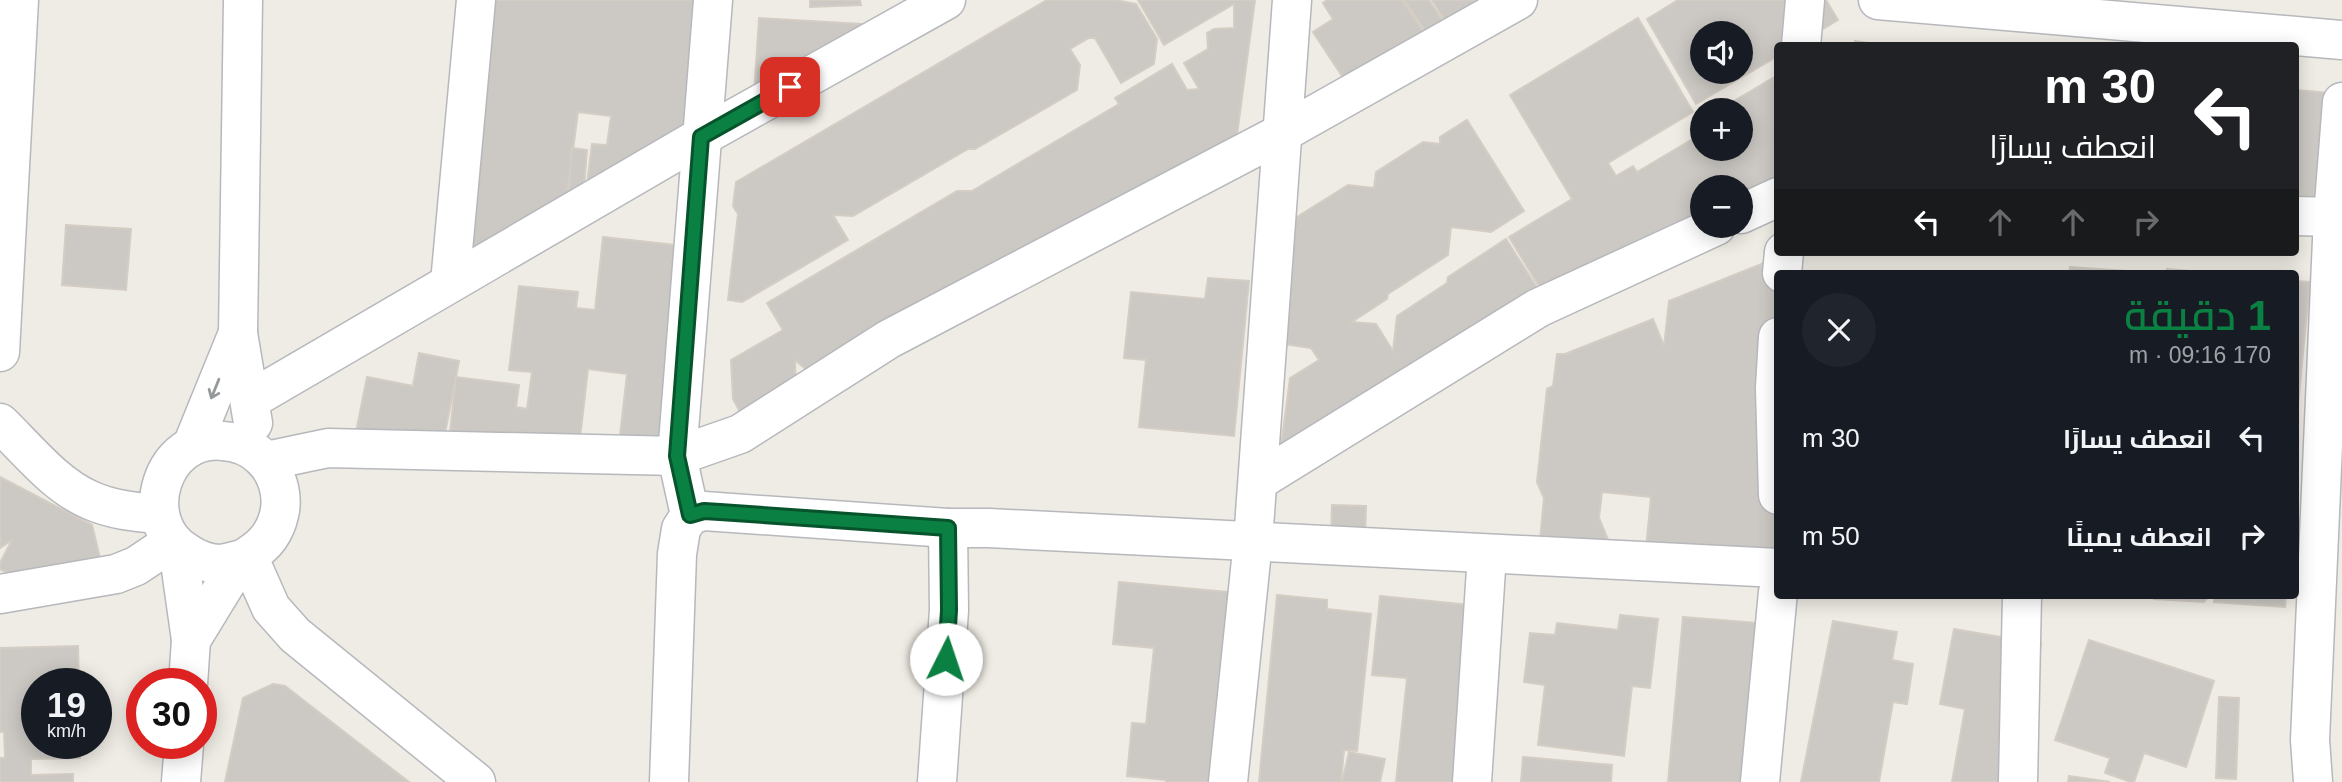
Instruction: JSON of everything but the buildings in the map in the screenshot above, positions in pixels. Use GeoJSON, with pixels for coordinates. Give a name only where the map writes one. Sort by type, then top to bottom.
{"type":"FeatureCollection","features":[{"type":"Feature","properties":{"kind":"street"},"geometry":{"type":"LineString","coordinates":[[0,352],[19,0]]}},
{"type":"Feature","properties":{"kind":"street"},"geometry":{"type":"LineString","coordinates":[[191,640],[245,558],[269,538],[280,513],[281,494],[276,477],[262,457],[238,333],[243,0]]}},
{"type":"Feature","properties":{"kind":"street"},"geometry":{"type":"LineString","coordinates":[[450,283],[476,0]]}},
{"type":"Feature","properties":{"kind":"street"},"geometry":{"type":"LineString","coordinates":[[690,515],[677,456],[713,0]]}},
{"type":"Feature","properties":{"kind":"street"},"geometry":{"type":"LineString","coordinates":[[250,400],[701,137],[946,0]]}},
{"type":"Feature","properties":{"kind":"street"},"geometry":{"type":"LineString","coordinates":[[1228,782],[1254,541],[1292,0]]}},
{"type":"Feature","properties":{"kind":"street"},"geometry":{"type":"LineString","coordinates":[[189,668],[191,640],[158,494],[164,474],[176,458],[192,446],[215,440],[237,442],[262,457],[328,448],[677,456],[740,434],[889,339],[1282,132],[1518,0]]}},
{"type":"Feature","properties":{"kind":"street"},"geometry":{"type":"LineString","coordinates":[[1801,42],[1805,0]]}},
{"type":"Feature","properties":{"kind":"street"},"geometry":{"type":"LineString","coordinates":[[1878,0],[2342,40]]}},
{"type":"Feature","properties":{"kind":"street"},"geometry":{"type":"LineString","coordinates":[[2313,782],[2307,590],[2314,217],[2342,102]]}},
{"type":"Feature","properties":{"kind":"street"},"geometry":{"type":"LineString","coordinates":[[1753,208],[1774,199]]}},
{"type":"Feature","properties":{"kind":"street"},"geometry":{"type":"LineString","coordinates":[[1258,481],[1538,308],[1690,238]]}},
{"type":"Feature","properties":{"kind":"street"},"geometry":{"type":"LineString","coordinates":[[192,446],[238,333]]}},
{"type":"Feature","properties":{"kind":"street"},"geometry":{"type":"LineString","coordinates":[[0,423],[58,479],[88,500],[120,510],[169,534],[197,559],[219,564],[245,558]]}},
{"type":"Feature","properties":{"kind":"street"},"geometry":{"type":"LineString","coordinates":[[669,782],[677,554],[681,529],[690,515],[704,511],[948,528],[1774,568]]}},
{"type":"Feature","properties":{"kind":"street"},"geometry":{"type":"LineString","coordinates":[[937,782],[949,610],[948,528]]}},
{"type":"Feature","properties":{"kind":"street"},"geometry":{"type":"LineString","coordinates":[[0,594],[116,574],[136,566],[169,534]]}},
{"type":"Feature","properties":{"kind":"street"},"geometry":{"type":"LineString","coordinates":[[1472,782],[1487,554]]}},
{"type":"Feature","properties":{"kind":"street"},"geometry":{"type":"LineString","coordinates":[[245,558],[271,608],[295,635],[476,782]]}},
{"type":"Feature","properties":{"kind":"street"},"geometry":{"type":"LineString","coordinates":[[1760,782],[1777,599]]}},
{"type":"Feature","properties":{"kind":"street"},"geometry":{"type":"LineString","coordinates":[[2018,782],[2022,599]]}},
{"type":"Feature","properties":{"kind":"street"},"geometry":{"type":"LineString","coordinates":[[181,782],[183,759]]}},
{"type":"Feature","properties":{"kind":"route"},"geometry":{"type":"LineString","coordinates":[[790,87],[701,137],[677,456],[690,515],[704,511],[948,528],[949,610],[946,659]]}}]}
